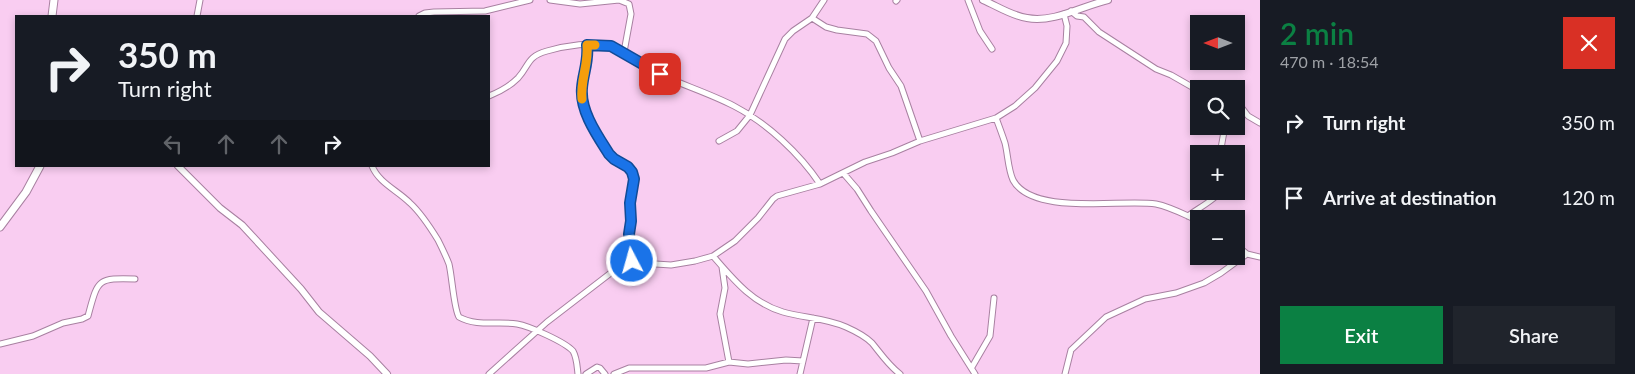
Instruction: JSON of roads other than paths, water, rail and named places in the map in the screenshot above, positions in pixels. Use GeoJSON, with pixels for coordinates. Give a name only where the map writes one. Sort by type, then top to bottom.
{"type":"FeatureCollection","features":[{"type":"Feature","properties":{"kind":"main road"},"geometry":{"type":"LineString","coordinates":[[52,15],[54,0]]}},
{"type":"Feature","properties":{"kind":"main road"},"geometry":{"type":"LineString","coordinates":[[0,227],[26,192],[39,167]]}},
{"type":"Feature","properties":{"kind":"street"},"geometry":{"type":"LineString","coordinates":[[197,15],[200,0]]}},
{"type":"Feature","properties":{"kind":"street"},"geometry":{"type":"LineString","coordinates":[[421,15],[434,12],[485,11],[509,2],[530,0]]}},
{"type":"Feature","properties":{"kind":"street"},"geometry":{"type":"LineString","coordinates":[[550,0],[580,4],[619,0],[629,4],[631,14],[624,52]]}},
{"type":"Feature","properties":{"kind":"street"},"geometry":{"type":"LineString","coordinates":[[718,141],[737,131],[750,115],[786,39],[793,31],[812,18],[824,0]]}},
{"type":"Feature","properties":{"kind":"street"},"geometry":{"type":"LineString","coordinates":[[968,0],[980,31],[992,49]]}},
{"type":"Feature","properties":{"kind":"street"},"geometry":{"type":"LineString","coordinates":[[983,0],[1026,18],[1047,18],[1068,13],[1095,2],[1108,0]]}},
{"type":"Feature","properties":{"kind":"street"},"geometry":{"type":"LineString","coordinates":[[1068,13],[1084,17],[1100,32],[1156,69],[1190,86]]}},
{"type":"Feature","properties":{"kind":"street"},"geometry":{"type":"LineString","coordinates":[[490,374],[569,304],[625,262],[671,265],[713,256],[735,241],[758,218],[773,199],[820,184],[844,174],[865,162],[920,141],[996,118],[1015,106],[1035,88],[1057,61],[1066,43],[1068,13]]}},
{"type":"Feature","properties":{"kind":"street"},"geometry":{"type":"LineString","coordinates":[[812,18],[837,30],[867,34],[876,41],[901,86],[920,141]]}},
{"type":"Feature","properties":{"kind":"street"},"geometry":{"type":"LineString","coordinates":[[587,45],[588,60],[582,89],[585,108],[609,154],[628,167],[634,179],[630,203],[631,221],[629,234],[632,261]]}},
{"type":"Feature","properties":{"kind":"street"},"geometry":{"type":"LineString","coordinates":[[490,96],[504,89],[517,79],[534,56],[548,50],[587,45],[611,46],[624,52],[645,67],[734,106],[750,115],[794,152],[808,166],[820,184]]}},
{"type":"Feature","properties":{"kind":"street"},"geometry":{"type":"LineString","coordinates":[[1245,112],[1260,123]]}},
{"type":"Feature","properties":{"kind":"street"},"geometry":{"type":"LineString","coordinates":[[996,118],[1005,143],[1013,180],[1018,187],[1042,200],[1059,204],[1140,203],[1158,205],[1188,216],[1210,200]]}},
{"type":"Feature","properties":{"kind":"street"},"geometry":{"type":"LineString","coordinates":[[179,167],[220,208],[242,225],[301,289],[319,312],[388,374]]}},
{"type":"Feature","properties":{"kind":"street"},"geometry":{"type":"LineString","coordinates":[[372,167],[378,178],[398,191],[412,204],[436,237],[448,263],[454,291],[455,310],[459,317],[483,324],[517,324],[537,331],[569,347],[576,358],[578,374]]}},
{"type":"Feature","properties":{"kind":"street"},"geometry":{"type":"LineString","coordinates":[[844,174],[857,188],[926,291],[975,374]]}},
{"type":"Feature","properties":{"kind":"street"},"geometry":{"type":"LineString","coordinates":[[1065,374],[1069,353],[1074,346],[1106,317],[1145,299],[1176,293],[1204,283],[1228,269],[1247,254],[1260,257]]}},
{"type":"Feature","properties":{"kind":"street"},"geometry":{"type":"LineString","coordinates":[[713,256],[748,293],[766,306],[783,312],[845,326],[871,342],[885,360],[900,374]]}},
{"type":"Feature","properties":{"kind":"street"},"geometry":{"type":"LineString","coordinates":[[721,266],[725,288],[720,314],[729,362]]}},
{"type":"Feature","properties":{"kind":"street"},"geometry":{"type":"LineString","coordinates":[[0,344],[33,336],[68,322],[86,318],[98,285],[103,280],[135,278]]}},
{"type":"Feature","properties":{"kind":"street"},"geometry":{"type":"LineString","coordinates":[[972,367],[990,336],[994,298]]}},
{"type":"Feature","properties":{"kind":"street"},"geometry":{"type":"LineString","coordinates":[[800,374],[813,318]]}},
{"type":"Feature","properties":{"kind":"street"},"geometry":{"type":"LineString","coordinates":[[614,374],[629,368],[706,368],[729,362],[748,364],[786,360],[803,362]]}},
{"type":"Feature","properties":{"kind":"street"},"geometry":{"type":"LineString","coordinates":[[586,374],[597,367],[605,374]]}}]}
